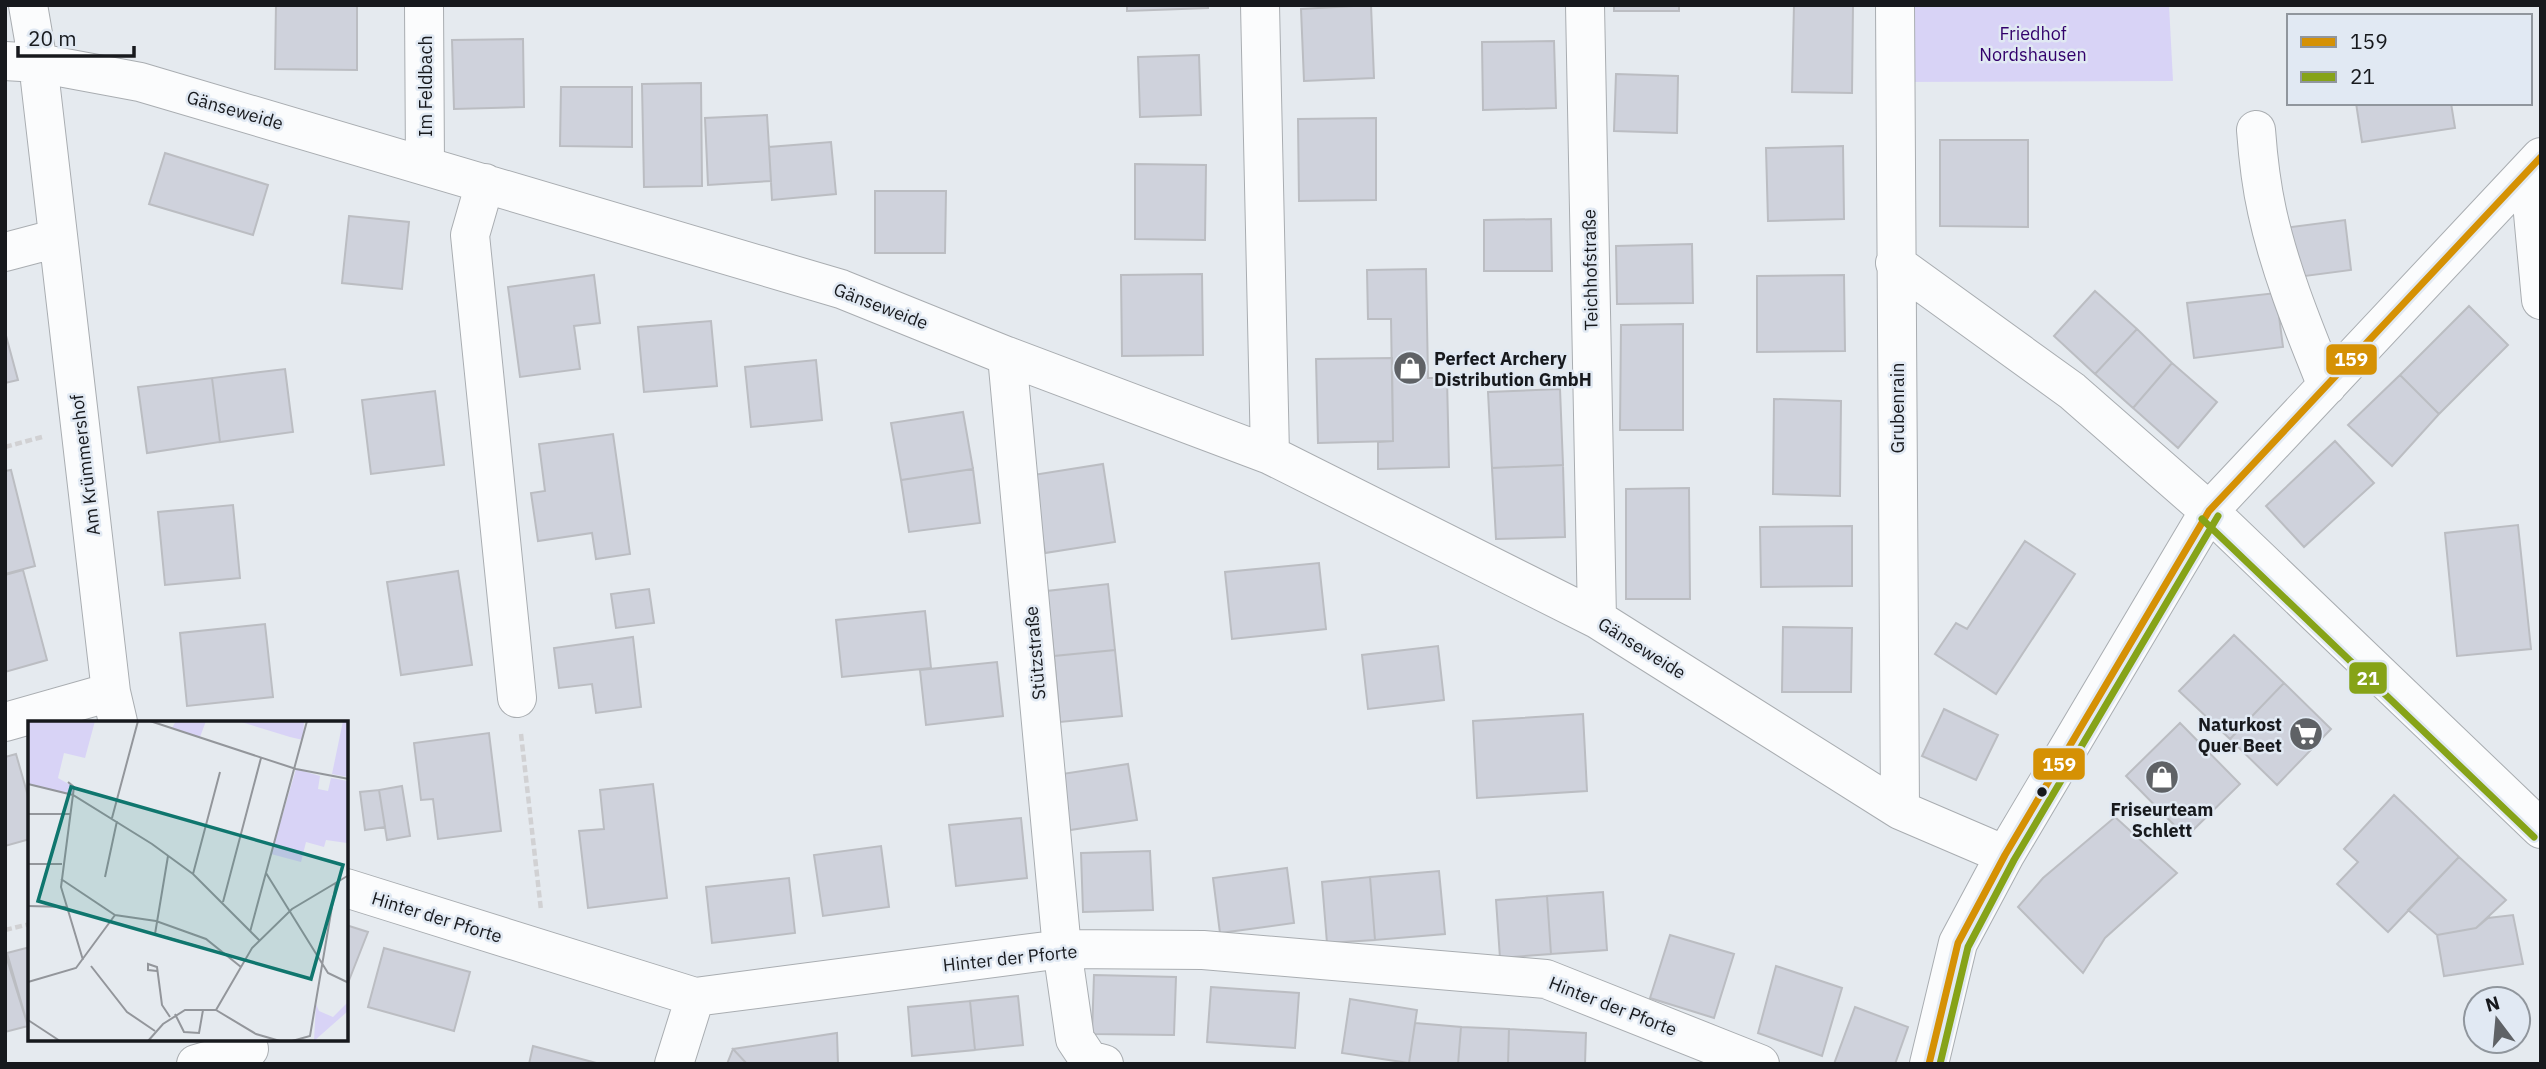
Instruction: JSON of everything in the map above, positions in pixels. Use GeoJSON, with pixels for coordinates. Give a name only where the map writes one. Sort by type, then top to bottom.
{"type":"FeatureCollection","features":[{"type":"Feature","properties":{"kind":"street"},"geometry":{"type":"LineString","coordinates":[[22,62],[27,5]]}},
{"type":"Feature","properties":{"kind":"street","name":"Im Feldbach"},"geometry":{"type":"LineString","coordinates":[[424,5],[425,166]]}},
{"type":"Feature","properties":{"kind":"street"},"geometry":{"type":"LineString","coordinates":[[1260,5],[1270,455]]}},
{"type":"Feature","properties":{"kind":"street","name":"Teichhofstraße"},"geometry":{"type":"LineString","coordinates":[[1585,5],[1597,619]]}},
{"type":"Feature","properties":{"kind":"street","name":"Grubenrain"},"geometry":{"type":"LineString","coordinates":[[1895,5],[1900,810]]}},
{"type":"Feature","properties":{"kind":"street","name":"Gänseweide"},"geometry":{"type":"LineString","coordinates":[[22,62],[140,82],[841,289],[1007,356],[1270,455],[1597,619],[1900,810],[2005,855]]}},
{"type":"Feature","properties":{"kind":"street","name":"Am Krümmershof"},"geometry":{"type":"LineString","coordinates":[[5,722],[114,707],[58,238],[22,62]]}},
{"type":"Feature","properties":{"kind":"street"},"geometry":{"type":"LineString","coordinates":[[2256,130],[2259,165],[2271,228],[2288,285],[2327,386]]}},
{"type":"Feature","properties":{"kind":"street"},"geometry":{"type":"LineString","coordinates":[[1929,1064],[1958,943],[2005,855],[2209,511],[2535,164]]}},
{"type":"Feature","properties":{"kind":"street"},"geometry":{"type":"LineString","coordinates":[[2535,164],[2541,300]]}},
{"type":"Feature","properties":{"kind":"street"},"geometry":{"type":"LineString","coordinates":[[485,183],[470,235],[517,698]]}},
{"type":"Feature","properties":{"kind":"street"},"geometry":{"type":"LineString","coordinates":[[5,253],[58,238]]}},
{"type":"Feature","properties":{"kind":"street"},"geometry":{"type":"LineString","coordinates":[[1895,263],[2072,391],[2209,511],[2541,829]]}},
{"type":"Feature","properties":{"kind":"street","name":"Stützstraße"},"geometry":{"type":"LineString","coordinates":[[1007,356],[1062,950],[1075,1039],[1089,1060],[1104,1064]]}},
{"type":"Feature","properties":{"kind":"street","name":"Hinter der Pforte"},"geometry":{"type":"LineString","coordinates":[[348,889],[695,997],[1062,950],[1203,950],[1546,979],[1760,1064]]}},
{"type":"Feature","properties":{"kind":"street"},"geometry":{"type":"LineString","coordinates":[[674,1064],[695,997]]}},
{"type":"Feature","properties":{"kind":"street"},"geometry":{"type":"LineString","coordinates":[[196,1064],[251,1051]]}},
{"type":"Feature","properties":{"kind":"path"},"geometry":{"type":"LineString","coordinates":[[517,698],[543,925],[537,948]]}},
{"type":"Feature","properties":{"kind":"path"},"geometry":{"type":"LineString","coordinates":[[5,930],[28,924]]}},
{"type":"Feature","properties":{"kind":"green space","name":"Friedhof Nordshausen"},"geometry":{"type":"Polygon","coordinates":[[[1895,5],[2169,5],[2173,81],[1895,82],[1895,5]]]}},
{"type":"Feature","properties":{"kind":"building"},"geometry":{"type":"Polygon","coordinates":[[[276,5],[357,5],[357,70],[275,69],[276,5]]]}},
{"type":"Feature","properties":{"kind":"building"},"geometry":{"type":"Polygon","coordinates":[[[1127,5],[1208,5],[1208,8],[1127,11],[1127,5]]]}},
{"type":"Feature","properties":{"kind":"building"},"geometry":{"type":"Polygon","coordinates":[[[1371,5],[1374,78],[1304,81],[1301,9],[1371,5]]]}},
{"type":"Feature","properties":{"kind":"building"},"geometry":{"type":"Polygon","coordinates":[[[1614,5],[1679,5],[1679,11],[1614,11],[1614,5]]]}},
{"type":"Feature","properties":{"kind":"building"},"geometry":{"type":"Polygon","coordinates":[[[1794,5],[1853,5],[1852,93],[1792,92],[1794,5]]]}},
{"type":"Feature","properties":{"kind":"building"},"geometry":{"type":"Polygon","coordinates":[[[523,39],[524,107],[454,109],[452,40],[523,39]]]}},
{"type":"Feature","properties":{"kind":"building"},"geometry":{"type":"Polygon","coordinates":[[[1554,41],[1556,108],[1483,110],[1482,42],[1554,41]]]}},
{"type":"Feature","properties":{"kind":"building"},"geometry":{"type":"Polygon","coordinates":[[[1199,55],[1201,115],[1140,117],[1138,57],[1199,55]]]}},
{"type":"Feature","properties":{"kind":"building"},"geometry":{"type":"Polygon","coordinates":[[[1616,74],[1678,76],[1677,133],[1614,131],[1616,74]]]}},
{"type":"Feature","properties":{"kind":"building"},"geometry":{"type":"Polygon","coordinates":[[[701,83],[702,186],[644,187],[642,84],[701,83]]]}},
{"type":"Feature","properties":{"kind":"building"},"geometry":{"type":"Polygon","coordinates":[[[561,87],[632,87],[632,147],[560,146],[561,87]]]}},
{"type":"Feature","properties":{"kind":"building"},"geometry":{"type":"Polygon","coordinates":[[[2356,105],[2451,105],[2455,128],[2362,142],[2356,105]]]}},
{"type":"Feature","properties":{"kind":"building"},"geometry":{"type":"Polygon","coordinates":[[[767,115],[771,181],[708,185],[705,118],[767,115]]]}},
{"type":"Feature","properties":{"kind":"building"},"geometry":{"type":"Polygon","coordinates":[[[1376,118],[1376,200],[1299,201],[1298,119],[1376,118]]]}},
{"type":"Feature","properties":{"kind":"building"},"geometry":{"type":"Polygon","coordinates":[[[1940,140],[2028,140],[2028,227],[1940,226],[1940,140]]]}},
{"type":"Feature","properties":{"kind":"building"},"geometry":{"type":"Polygon","coordinates":[[[831,142],[836,194],[772,200],[769,147],[831,142]]]}},
{"type":"Feature","properties":{"kind":"building"},"geometry":{"type":"Polygon","coordinates":[[[1843,146],[1844,219],[1768,221],[1766,148],[1843,146]]]}},
{"type":"Feature","properties":{"kind":"building"},"geometry":{"type":"Polygon","coordinates":[[[165,153],[268,185],[253,235],[149,204],[165,153]]]}},
{"type":"Feature","properties":{"kind":"building"},"geometry":{"type":"Polygon","coordinates":[[[1135,164],[1206,165],[1205,240],[1135,239],[1135,164]]]}},
{"type":"Feature","properties":{"kind":"building"},"geometry":{"type":"Polygon","coordinates":[[[875,191],[946,191],[945,253],[875,253],[875,191]]]}},
{"type":"Feature","properties":{"kind":"building"},"geometry":{"type":"Polygon","coordinates":[[[349,216],[409,222],[402,289],[342,283],[349,216]]]}},
{"type":"Feature","properties":{"kind":"building"},"geometry":{"type":"Polygon","coordinates":[[[1551,219],[1552,271],[1484,271],[1484,220],[1551,219]]]}},
{"type":"Feature","properties":{"kind":"building"},"geometry":{"type":"Polygon","coordinates":[[[2345,220],[2351,270],[2290,278],[2284,228],[2345,220]]]}},
{"type":"Feature","properties":{"kind":"building"},"geometry":{"type":"Polygon","coordinates":[[[1692,244],[1693,303],[1617,304],[1616,246],[1692,244]]]}},
{"type":"Feature","properties":{"kind":"building","name":"Perfect Archery Distribution GmbH"},"geometry":{"type":"Polygon","coordinates":[[[1426,269],[1428,378],[1447,378],[1449,467],[1378,469],[1378,442],[1393,441],[1391,319],[1368,319],[1367,270],[1426,269]]]}},
{"type":"Feature","properties":{"kind":"building"},"geometry":{"type":"Polygon","coordinates":[[[1202,274],[1203,355],[1122,356],[1121,275],[1202,274]]]}},
{"type":"Feature","properties":{"kind":"building"},"geometry":{"type":"Polygon","coordinates":[[[594,275],[600,323],[574,326],[580,369],[520,377],[508,287],[594,275]]]}},
{"type":"Feature","properties":{"kind":"building"},"geometry":{"type":"Polygon","coordinates":[[[1844,275],[1845,351],[1757,352],[1757,276],[1844,275]]]}},
{"type":"Feature","properties":{"kind":"building"},"geometry":{"type":"Polygon","coordinates":[[[2095,291],[2137,329],[2095,374],[2054,336],[2095,291]]]}},
{"type":"Feature","properties":{"kind":"building"},"geometry":{"type":"Polygon","coordinates":[[[2276,293],[2283,347],[2194,358],[2187,303],[2276,293]]]}},
{"type":"Feature","properties":{"kind":"building"},"geometry":{"type":"Polygon","coordinates":[[[2469,306],[2508,345],[2439,414],[2400,375],[2469,306]]]}},
{"type":"Feature","properties":{"kind":"building"},"geometry":{"type":"Polygon","coordinates":[[[711,321],[717,386],[644,392],[638,327],[711,321]]]}},
{"type":"Feature","properties":{"kind":"building"},"geometry":{"type":"Polygon","coordinates":[[[1683,324],[1683,430],[1620,430],[1621,325],[1683,324]]]}},
{"type":"Feature","properties":{"kind":"building"},"geometry":{"type":"Polygon","coordinates":[[[2137,329],[2172,363],[2133,408],[2095,374],[2137,329]]]}},
{"type":"Feature","properties":{"kind":"building"},"geometry":{"type":"Polygon","coordinates":[[[5,332],[18,380],[5,383],[5,332]]]}},
{"type":"Feature","properties":{"kind":"building"},"geometry":{"type":"Polygon","coordinates":[[[1392,358],[1393,441],[1318,443],[1316,359],[1392,358]]]}},
{"type":"Feature","properties":{"kind":"building"},"geometry":{"type":"Polygon","coordinates":[[[816,360],[822,420],[751,427],[745,367],[816,360]]]}},
{"type":"Feature","properties":{"kind":"building"},"geometry":{"type":"Polygon","coordinates":[[[2172,363],[2217,402],[2178,448],[2133,408],[2172,363]]]}},
{"type":"Feature","properties":{"kind":"building"},"geometry":{"type":"Polygon","coordinates":[[[285,369],[293,432],[220,442],[212,378],[285,369]]]}},
{"type":"Feature","properties":{"kind":"building"},"geometry":{"type":"Polygon","coordinates":[[[2400,375],[2439,414],[2392,466],[2348,425],[2400,375]]]}},
{"type":"Feature","properties":{"kind":"building"},"geometry":{"type":"Polygon","coordinates":[[[212,378],[220,442],[147,453],[138,387],[212,378]]]}},
{"type":"Feature","properties":{"kind":"building"},"geometry":{"type":"Polygon","coordinates":[[[1560,389],[1563,465],[1492,468],[1488,392],[1560,389]]]}},
{"type":"Feature","properties":{"kind":"building"},"geometry":{"type":"Polygon","coordinates":[[[435,391],[444,465],[371,474],[362,400],[435,391]]]}},
{"type":"Feature","properties":{"kind":"building"},"geometry":{"type":"Polygon","coordinates":[[[1774,399],[1841,401],[1840,496],[1773,494],[1774,399]]]}},
{"type":"Feature","properties":{"kind":"building"},"geometry":{"type":"Polygon","coordinates":[[[963,412],[973,469],[901,480],[891,423],[963,412]]]}},
{"type":"Feature","properties":{"kind":"building"},"geometry":{"type":"Polygon","coordinates":[[[613,434],[630,554],[596,559],[592,533],[538,541],[531,493],[545,491],[539,444],[613,434]]]}},
{"type":"Feature","properties":{"kind":"building"},"geometry":{"type":"Polygon","coordinates":[[[2335,441],[2374,483],[2304,547],[2266,506],[2335,441]]]}},
{"type":"Feature","properties":{"kind":"building"},"geometry":{"type":"Polygon","coordinates":[[[1103,464],[1115,542],[1045,553],[1033,475],[1103,464]]]}},
{"type":"Feature","properties":{"kind":"building"},"geometry":{"type":"Polygon","coordinates":[[[1563,465],[1565,537],[1496,539],[1492,468],[1563,465]]]}},
{"type":"Feature","properties":{"kind":"building"},"geometry":{"type":"Polygon","coordinates":[[[973,469],[980,523],[909,532],[901,480],[973,469]]]}},
{"type":"Feature","properties":{"kind":"building"},"geometry":{"type":"Polygon","coordinates":[[[11,470],[35,566],[5,574],[5,471],[11,470]]]}},
{"type":"Feature","properties":{"kind":"building"},"geometry":{"type":"Polygon","coordinates":[[[1689,488],[1690,599],[1626,599],[1626,489],[1689,488]]]}},
{"type":"Feature","properties":{"kind":"building"},"geometry":{"type":"Polygon","coordinates":[[[233,505],[240,578],[165,585],[158,512],[233,505]]]}},
{"type":"Feature","properties":{"kind":"building"},"geometry":{"type":"Polygon","coordinates":[[[2518,525],[2531,649],[2457,656],[2445,533],[2518,525]]]}},
{"type":"Feature","properties":{"kind":"building"},"geometry":{"type":"Polygon","coordinates":[[[1852,526],[1852,586],[1761,587],[1760,527],[1852,526]]]}},
{"type":"Feature","properties":{"kind":"building"},"geometry":{"type":"Polygon","coordinates":[[[2025,541],[2075,574],[1996,694],[1935,654],[1956,623],[1967,629],[2025,541]]]}},
{"type":"Feature","properties":{"kind":"building"},"geometry":{"type":"Polygon","coordinates":[[[1319,563],[1326,629],[1232,639],[1225,572],[1319,563]]]}},
{"type":"Feature","properties":{"kind":"building"},"geometry":{"type":"Polygon","coordinates":[[[23,570],[47,660],[5,672],[5,575],[23,570]]]}},
{"type":"Feature","properties":{"kind":"building"},"geometry":{"type":"Polygon","coordinates":[[[458,571],[472,665],[401,675],[387,582],[458,571]]]}},
{"type":"Feature","properties":{"kind":"building"},"geometry":{"type":"Polygon","coordinates":[[[1108,584],[1115,650],[1054,656],[1047,591],[1108,584]]]}},
{"type":"Feature","properties":{"kind":"building"},"geometry":{"type":"Polygon","coordinates":[[[649,589],[654,623],[616,628],[611,594],[649,589]]]}},
{"type":"Feature","properties":{"kind":"building"},"geometry":{"type":"Polygon","coordinates":[[[925,611],[931,668],[842,677],[836,620],[925,611]]]}},
{"type":"Feature","properties":{"kind":"building"},"geometry":{"type":"Polygon","coordinates":[[[265,624],[273,697],[187,706],[180,633],[265,624]]]}},
{"type":"Feature","properties":{"kind":"building"},"geometry":{"type":"Polygon","coordinates":[[[1783,627],[1852,628],[1851,692],[1782,692],[1783,627]]]}},
{"type":"Feature","properties":{"kind":"building"},"geometry":{"type":"Polygon","coordinates":[[[2234,635],[2284,683],[2230,739],[2179,691],[2234,635]]]}},
{"type":"Feature","properties":{"kind":"building"},"geometry":{"type":"Polygon","coordinates":[[[633,637],[641,707],[596,713],[592,684],[559,688],[554,648],[633,637]]]}},
{"type":"Feature","properties":{"kind":"building"},"geometry":{"type":"Polygon","coordinates":[[[1438,646],[1444,700],[1368,709],[1362,655],[1438,646]]]}},
{"type":"Feature","properties":{"kind":"building"},"geometry":{"type":"Polygon","coordinates":[[[1115,650],[1122,716],[1060,722],[1054,656],[1115,650]]]}},
{"type":"Feature","properties":{"kind":"building"},"geometry":{"type":"Polygon","coordinates":[[[997,662],[1003,716],[926,725],[920,670],[997,662]]]}},
{"type":"Feature","properties":{"kind":"building"},"geometry":{"type":"Polygon","coordinates":[[[2284,683],[2331,729],[2277,785],[2230,739],[2284,683]]]}},
{"type":"Feature","properties":{"kind":"building"},"geometry":{"type":"Polygon","coordinates":[[[1944,709],[1998,735],[1976,780],[1922,756],[1944,709]]]}},
{"type":"Feature","properties":{"kind":"building"},"geometry":{"type":"Polygon","coordinates":[[[1583,714],[1587,791],[1477,798],[1473,721],[1583,714]]]}},
{"type":"Feature","properties":{"kind":"building"},"geometry":{"type":"Polygon","coordinates":[[[2180,723],[2240,784],[2186,837],[2126,776],[2180,723]]]}},
{"type":"Feature","properties":{"kind":"building"},"geometry":{"type":"Polygon","coordinates":[[[489,733],[501,831],[438,839],[433,799],[421,800],[414,743],[489,733]]]}},
{"type":"Feature","properties":{"kind":"building"},"geometry":{"type":"Polygon","coordinates":[[[16,754],[28,796],[28,840],[5,846],[5,757],[16,754]]]}},
{"type":"Feature","properties":{"kind":"building"},"geometry":{"type":"Polygon","coordinates":[[[1128,764],[1137,820],[1070,830],[1062,774],[1128,764]]]}},
{"type":"Feature","properties":{"kind":"building"},"geometry":{"type":"Polygon","coordinates":[[[653,784],[667,898],[588,908],[579,831],[604,829],[600,790],[653,784]]]}},
{"type":"Feature","properties":{"kind":"building"},"geometry":{"type":"Polygon","coordinates":[[[402,786],[410,836],[387,840],[379,790],[402,786]]]}},
{"type":"Feature","properties":{"kind":"building"},"geometry":{"type":"Polygon","coordinates":[[[379,790],[385,827],[365,830],[360,792],[379,790]]]}},
{"type":"Feature","properties":{"kind":"building"},"geometry":{"type":"Polygon","coordinates":[[[2394,795],[2459,857],[2388,932],[2337,884],[2358,862],[2344,849],[2394,795]]]}},
{"type":"Feature","properties":{"kind":"building"},"geometry":{"type":"Polygon","coordinates":[[[2115,817],[2177,873],[2105,938],[2083,973],[2018,907],[2043,878],[2115,817]]]}},
{"type":"Feature","properties":{"kind":"building"},"geometry":{"type":"Polygon","coordinates":[[[1021,818],[1027,878],[956,886],[949,825],[1021,818]]]}},
{"type":"Feature","properties":{"kind":"building"},"geometry":{"type":"Polygon","coordinates":[[[881,846],[889,907],[823,916],[814,855],[881,846]]]}},
{"type":"Feature","properties":{"kind":"building"},"geometry":{"type":"Polygon","coordinates":[[[1150,851],[1153,910],[1083,912],[1081,853],[1150,851]]]}},
{"type":"Feature","properties":{"kind":"building"},"geometry":{"type":"Polygon","coordinates":[[[2459,857],[2506,900],[2476,928],[2437,935],[2408,910],[2459,857]]]}},
{"type":"Feature","properties":{"kind":"building"},"geometry":{"type":"Polygon","coordinates":[[[1287,868],[1294,923],[1220,933],[1213,878],[1287,868]]]}},
{"type":"Feature","properties":{"kind":"building"},"geometry":{"type":"Polygon","coordinates":[[[1439,871],[1445,934],[1375,940],[1370,877],[1439,871]]]}},
{"type":"Feature","properties":{"kind":"building"},"geometry":{"type":"Polygon","coordinates":[[[1370,877],[1375,940],[1327,943],[1322,882],[1370,877]]]}},
{"type":"Feature","properties":{"kind":"building"},"geometry":{"type":"Polygon","coordinates":[[[789,878],[795,933],[712,943],[706,887],[789,878]]]}},
{"type":"Feature","properties":{"kind":"building"},"geometry":{"type":"Polygon","coordinates":[[[1603,892],[1607,950],[1551,954],[1547,896],[1603,892]]]}},
{"type":"Feature","properties":{"kind":"building"},"geometry":{"type":"Polygon","coordinates":[[[1547,896],[1551,954],[1500,958],[1496,900],[1547,896]]]}},
{"type":"Feature","properties":{"kind":"building"},"geometry":{"type":"Polygon","coordinates":[[[2513,915],[2523,964],[2444,976],[2437,935],[2476,928],[2488,918],[2513,915]]]}},
{"type":"Feature","properties":{"kind":"building"},"geometry":{"type":"Polygon","coordinates":[[[348,926],[368,932],[348,983],[348,926]]]}},
{"type":"Feature","properties":{"kind":"building"},"geometry":{"type":"Polygon","coordinates":[[[1670,935],[1734,954],[1714,1018],[1650,998],[1670,935]]]}},
{"type":"Feature","properties":{"kind":"building"},"geometry":{"type":"Polygon","coordinates":[[[28,948],[28,1026],[7,953],[28,948]]]}},
{"type":"Feature","properties":{"kind":"building"},"geometry":{"type":"Polygon","coordinates":[[[384,948],[470,972],[454,1031],[368,1007],[384,948]]]}},
{"type":"Feature","properties":{"kind":"building"},"geometry":{"type":"Polygon","coordinates":[[[5,953],[28,1026],[5,1032],[5,953]]]}},
{"type":"Feature","properties":{"kind":"building"},"geometry":{"type":"Polygon","coordinates":[[[1776,966],[1842,988],[1822,1056],[1758,1033],[1776,966]]]}},
{"type":"Feature","properties":{"kind":"building"},"geometry":{"type":"Polygon","coordinates":[[[1094,975],[1176,977],[1174,1035],[1092,1034],[1094,975]]]}},
{"type":"Feature","properties":{"kind":"building"},"geometry":{"type":"Polygon","coordinates":[[[1211,987],[1299,993],[1295,1048],[1207,1042],[1211,987]]]}},
{"type":"Feature","properties":{"kind":"building"},"geometry":{"type":"Polygon","coordinates":[[[1018,996],[1023,1045],[975,1050],[970,1001],[1018,996]]]}},
{"type":"Feature","properties":{"kind":"building"},"geometry":{"type":"Polygon","coordinates":[[[1350,999],[1417,1010],[1409,1063],[1342,1053],[1350,999]]]}},
{"type":"Feature","properties":{"kind":"building"},"geometry":{"type":"Polygon","coordinates":[[[970,1001],[975,1050],[912,1056],[908,1007],[970,1001]]]}},
{"type":"Feature","properties":{"kind":"building"},"geometry":{"type":"Polygon","coordinates":[[[1855,1007],[1908,1027],[1895,1064],[1834,1064],[1855,1007]]]}},
{"type":"Feature","properties":{"kind":"building"},"geometry":{"type":"Polygon","coordinates":[[[1415,1023],[1461,1027],[1458,1064],[1409,1063],[1415,1023]]]}},
{"type":"Feature","properties":{"kind":"building"},"geometry":{"type":"Polygon","coordinates":[[[1461,1027],[1509,1029],[1508,1064],[1458,1064],[1461,1027]]]}},
{"type":"Feature","properties":{"kind":"building"},"geometry":{"type":"Polygon","coordinates":[[[1509,1029],[1586,1033],[1585,1064],[1508,1064],[1509,1029]]]}},
{"type":"Feature","properties":{"kind":"building"},"geometry":{"type":"Polygon","coordinates":[[[837,1033],[838,1064],[747,1064],[733,1049],[837,1033]]]}},
{"type":"Feature","properties":{"kind":"building"},"geometry":{"type":"Polygon","coordinates":[[[533,1046],[600,1064],[529,1064],[533,1046]]]}},
{"type":"Feature","properties":{"kind":"building"},"geometry":{"type":"Polygon","coordinates":[[[733,1049],[747,1064],[727,1064],[733,1049]]]}},
{"type":"Feature","properties":{"kind":"transit line","name":"159"},"geometry":{"type":"LineString","coordinates":[[1929,1064],[1958,943],[2005,855],[2209,511],[2541,157]]}},
{"type":"Feature","properties":{"kind":"transit line","name":"21"},"geometry":{"type":"LineString","coordinates":[[1940,1064],[1968,947],[2014,860],[2218,516]]}},
{"type":"Feature","properties":{"kind":"transit line","name":"21"},"geometry":{"type":"LineString","coordinates":[[2202,519],[2534,837]]}},
{"type":"Feature","properties":{"kind":"place","name":"Perfect Archery Distribution GmbH"},"geometry":{"type":"Point","coordinates":[1410,368]}},
{"type":"Feature","properties":{"kind":"place","name":"Naturkost Quer Beet"},"geometry":{"type":"Point","coordinates":[2306,734]}},
{"type":"Feature","properties":{"kind":"place","name":"Friseurteam Schlett"},"geometry":{"type":"Point","coordinates":[2162,777]}}]}
